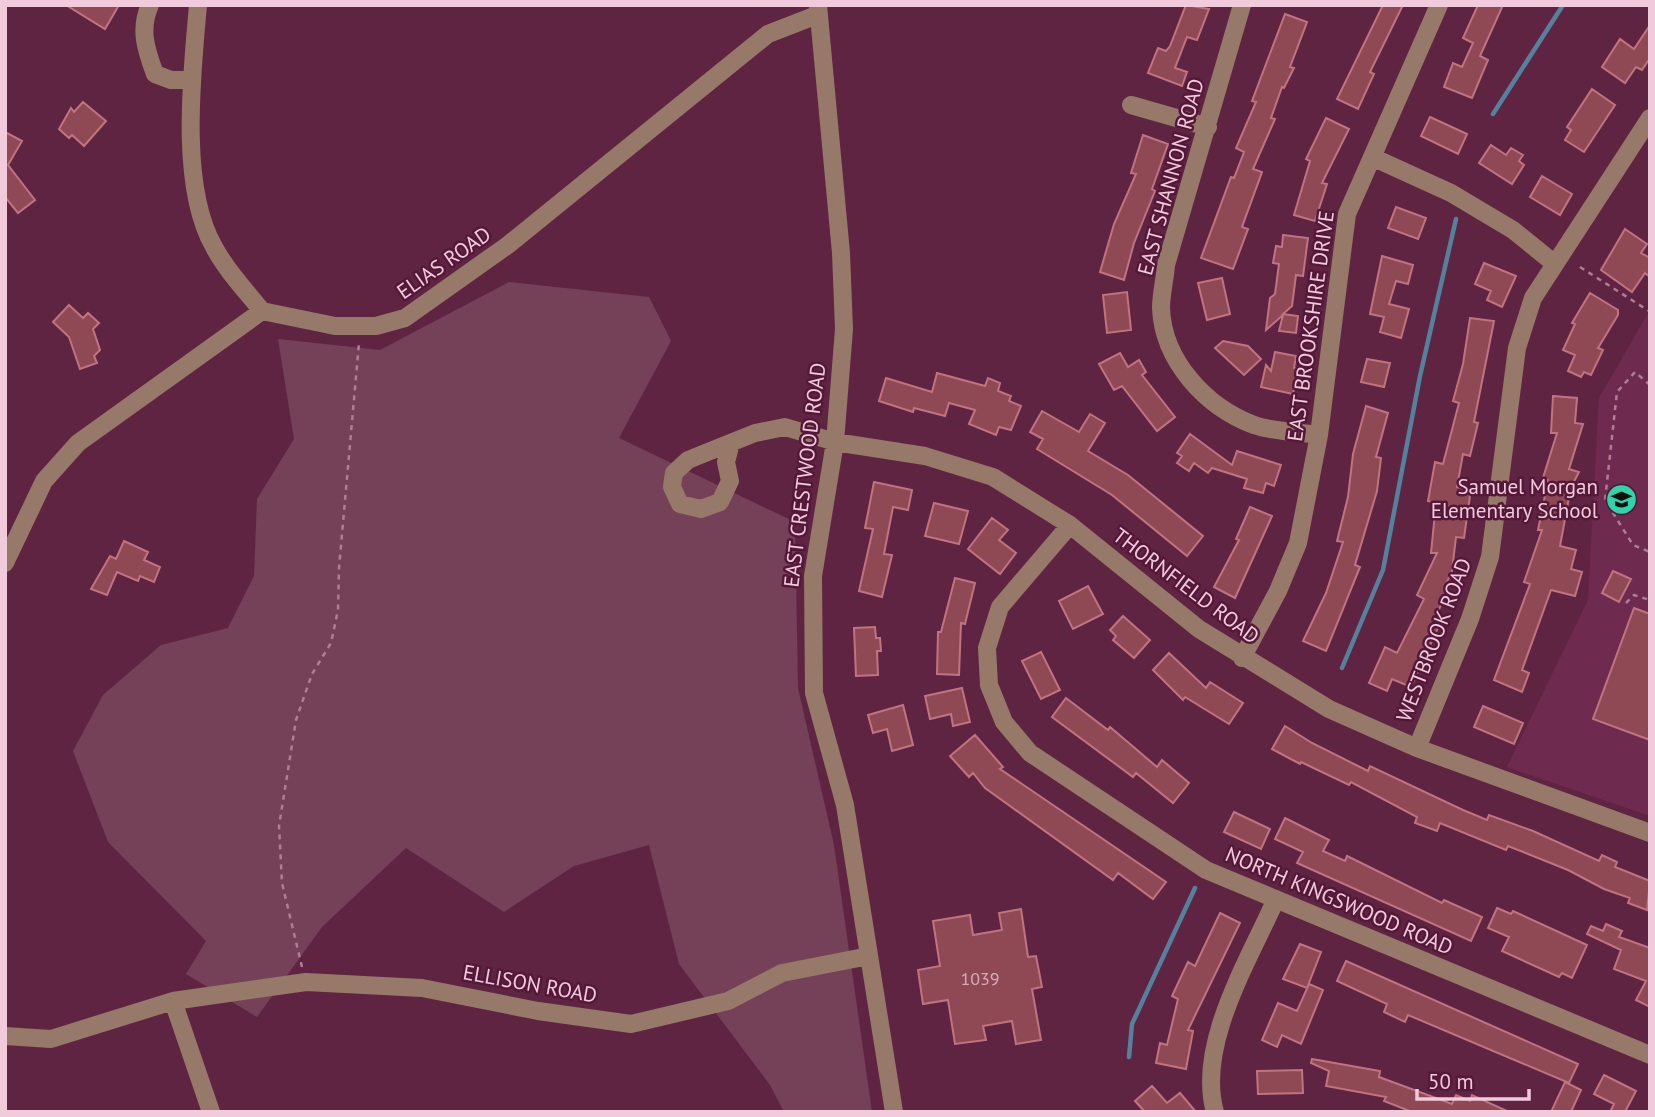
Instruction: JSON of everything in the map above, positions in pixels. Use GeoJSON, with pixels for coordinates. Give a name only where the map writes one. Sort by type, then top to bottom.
{"type":"FeatureCollection","features":[{"type":"Feature","properties":{"kind":"street"},"geometry":{"type":"LineString","coordinates":[[150,5],[143,21],[146,49],[155,74],[171,80],[192,80]]}},
{"type":"Feature","properties":{"kind":"street"},"geometry":{"type":"LineString","coordinates":[[5,563],[44,481],[78,443],[262,311],[214,247],[194,197],[192,80],[198,5]]}},
{"type":"Feature","properties":{"kind":"street","name":"EAST SHANNON ROAD"},"geometry":{"type":"LineString","coordinates":[[1242,5],[1166,265],[1161,308],[1168,344],[1187,377],[1218,406],[1255,425],[1319,435]]}},
{"type":"Feature","properties":{"kind":"street","name":"EAST BROOKSHIRE DRIVE"},"geometry":{"type":"LineString","coordinates":[[1242,658],[1278,591],[1298,542],[1319,435],[1347,214],[1439,5]]}},
{"type":"Feature","properties":{"kind":"street","name":"ELIAS ROAD"},"geometry":{"type":"LineString","coordinates":[[262,311],[335,326],[360,326],[405,318],[508,245],[768,34],[818,10]]}},
{"type":"Feature","properties":{"kind":"street","name":"EAST CRESTWOOD ROAD"},"geometry":{"type":"LineString","coordinates":[[818,10],[841,253],[844,329],[835,442],[813,576],[814,693],[845,805],[894,1112]]}},
{"type":"Feature","properties":{"kind":"street"},"geometry":{"type":"LineString","coordinates":[[1131,104],[1208,127]]}},
{"type":"Feature","properties":{"kind":"street","name":"WESTBROOK ROAD"},"geometry":{"type":"LineString","coordinates":[[1417,748],[1471,619],[1490,557],[1517,348],[1533,298],[1650,118]]}},
{"type":"Feature","properties":{"kind":"street"},"geometry":{"type":"LineString","coordinates":[[1372,157],[1451,193],[1513,230],[1555,264]]}},
{"type":"Feature","properties":{"kind":"street","name":"THORNFIELD ROAD"},"geometry":{"type":"LineString","coordinates":[[731,443],[755,433],[785,427],[835,442],[925,456],[993,477],[1070,525],[1199,629],[1242,658],[1329,709],[1417,748],[1523,784],[1650,833]]}},
{"type":"Feature","properties":{"kind":"street","name":"NORTH KINGSWOOD ROAD"},"geometry":{"type":"LineString","coordinates":[[1070,525],[1000,607],[987,648],[989,685],[1004,722],[1030,753],[1206,870],[1650,1055]]}},
{"type":"Feature","properties":{"kind":"street"},"geometry":{"type":"LineString","coordinates":[[1215,1112],[1210,1094],[1214,1039],[1276,899]]}},
{"type":"Feature","properties":{"kind":"street","name":"ELLISON ROAD"},"geometry":{"type":"LineString","coordinates":[[5,1036],[51,1039],[173,1001],[306,982],[422,988],[538,1011],[631,1024],[728,1001],[782,973],[869,956]]}},
{"type":"Feature","properties":{"kind":"street"},"geometry":{"type":"LineString","coordinates":[[173,1001],[212,1112]]}},
{"type":"Feature","properties":{"kind":"path"},"geometry":{"type":"LineString","coordinates":[[1580,267],[1649,311]]}},
{"type":"Feature","properties":{"kind":"path"},"geometry":{"type":"LineString","coordinates":[[306,982],[282,883],[279,826],[296,720],[312,674],[331,643],[338,610],[339,568],[360,326]]}},
{"type":"Feature","properties":{"kind":"path"},"geometry":{"type":"LineString","coordinates":[[1650,385],[1635,372],[1617,392],[1605,500],[1633,545],[1650,552]]}},
{"type":"Feature","properties":{"kind":"path"},"geometry":{"type":"LineString","coordinates":[[1626,603],[1634,595],[1650,600]]}},
{"type":"Feature","properties":{"kind":"shaded area"},"geometry":{"type":"Polygon","coordinates":[[[509,282],[649,297],[671,341],[619,438],[795,522],[798,688],[834,845],[872,1112],[784,1112],[770,1085],[679,964],[649,845],[574,866],[504,912],[406,848],[322,927],[257,1017],[186,974],[206,941],[108,842],[73,751],[103,695],[161,645],[228,628],[254,576],[257,499],[294,439],[278,339],[380,350],[509,282]]]}},
{"type":"Feature","properties":{"kind":"shaded area","name":"Samuel Morgan Elementary School"},"geometry":{"type":"Polygon","coordinates":[[[1650,310],[1650,816],[1507,767],[1588,600],[1599,398],[1650,310]]]}},
{"type":"Feature","properties":{"kind":"building"},"geometry":{"type":"Polygon","coordinates":[[[66,5],[119,5],[105,29],[66,5]]]}},
{"type":"Feature","properties":{"kind":"building"},"geometry":{"type":"Polygon","coordinates":[[[1186,5],[1209,9],[1197,40],[1187,37],[1175,68],[1187,72],[1182,86],[1148,73],[1158,48],[1166,51],[1170,46],[1186,5]]]}},
{"type":"Feature","properties":{"kind":"building"},"geometry":{"type":"Polygon","coordinates":[[[1383,5],[1403,5],[1370,72],[1374,74],[1358,109],[1337,99],[1383,5]]]}},
{"type":"Feature","properties":{"kind":"building"},"geometry":{"type":"Polygon","coordinates":[[[1478,5],[1503,5],[1480,56],[1488,60],[1472,98],[1444,87],[1453,63],[1462,67],[1473,43],[1463,38],[1478,5]]]}},
{"type":"Feature","properties":{"kind":"building"},"geometry":{"type":"Polygon","coordinates":[[[1285,14],[1307,22],[1290,67],[1294,68],[1284,88],[1282,87],[1271,118],[1275,119],[1253,169],[1262,172],[1242,227],[1248,229],[1233,269],[1201,258],[1231,177],[1234,178],[1244,152],[1236,148],[1256,102],[1252,101],[1285,14]]]}},
{"type":"Feature","properties":{"kind":"building"},"geometry":{"type":"Polygon","coordinates":[[[1650,25],[1650,58],[1642,70],[1636,67],[1625,83],[1602,67],[1620,39],[1634,49],[1650,25]]]}},
{"type":"Feature","properties":{"kind":"building"},"geometry":{"type":"Polygon","coordinates":[[[1592,89],[1615,105],[1584,152],[1565,140],[1571,130],[1567,127],[1592,89]]]}},
{"type":"Feature","properties":{"kind":"building"},"geometry":{"type":"Polygon","coordinates":[[[83,102],[106,121],[84,146],[72,135],[69,138],[59,129],[71,108],[74,112],[83,102]]]}},
{"type":"Feature","properties":{"kind":"building"},"geometry":{"type":"Polygon","coordinates":[[[1430,117],[1467,134],[1458,154],[1421,136],[1430,117]]]}},
{"type":"Feature","properties":{"kind":"building"},"geometry":{"type":"Polygon","coordinates":[[[1326,118],[1349,129],[1322,183],[1327,184],[1315,221],[1294,215],[1310,161],[1306,159],[1326,118]]]}},
{"type":"Feature","properties":{"kind":"building"},"geometry":{"type":"Polygon","coordinates":[[[5,132],[22,141],[8,165],[35,200],[18,213],[5,197],[5,132]]]}},
{"type":"Feature","properties":{"kind":"building"},"geometry":{"type":"Polygon","coordinates":[[[1143,135],[1168,144],[1124,280],[1100,272],[1114,224],[1136,174],[1131,173],[1143,135]]]}},
{"type":"Feature","properties":{"kind":"building"},"geometry":{"type":"Polygon","coordinates":[[[1491,145],[1506,155],[1511,148],[1523,155],[1519,161],[1524,165],[1512,184],[1479,163],[1491,145]]]}},
{"type":"Feature","properties":{"kind":"building"},"geometry":{"type":"Polygon","coordinates":[[[1542,176],[1572,194],[1560,215],[1530,197],[1542,176]]]}},
{"type":"Feature","properties":{"kind":"building"},"geometry":{"type":"Polygon","coordinates":[[[1396,207],[1426,218],[1418,239],[1388,228],[1396,207]]]}},
{"type":"Feature","properties":{"kind":"building"},"geometry":{"type":"Polygon","coordinates":[[[1625,229],[1647,244],[1641,253],[1650,258],[1650,277],[1645,273],[1632,292],[1601,270],[1625,229]]]}},
{"type":"Feature","properties":{"kind":"building"},"geometry":{"type":"Polygon","coordinates":[[[1283,235],[1308,238],[1303,276],[1296,275],[1292,306],[1283,314],[1298,316],[1296,333],[1279,331],[1283,315],[1266,330],[1270,298],[1275,294],[1279,264],[1273,263],[1276,246],[1282,247],[1283,235]]]}},
{"type":"Feature","properties":{"kind":"building"},"geometry":{"type":"Polygon","coordinates":[[[1382,256],[1413,265],[1408,284],[1396,281],[1389,304],[1409,309],[1401,338],[1380,332],[1384,317],[1370,314],[1382,256]]]}},
{"type":"Feature","properties":{"kind":"building"},"geometry":{"type":"Polygon","coordinates":[[[1484,263],[1516,276],[1502,307],[1487,300],[1491,291],[1475,284],[1484,263]]]}},
{"type":"Feature","properties":{"kind":"building"},"geometry":{"type":"Polygon","coordinates":[[[1222,278],[1230,314],[1207,320],[1198,283],[1222,278]]]}},
{"type":"Feature","properties":{"kind":"building"},"geometry":{"type":"Polygon","coordinates":[[[1127,292],[1131,330],[1107,333],[1103,295],[1127,292]]]}},
{"type":"Feature","properties":{"kind":"building"},"geometry":{"type":"Polygon","coordinates":[[[1590,293],[1618,310],[1618,315],[1598,348],[1603,350],[1591,375],[1584,372],[1581,377],[1568,371],[1575,355],[1563,350],[1575,324],[1572,323],[1590,293]]]}},
{"type":"Feature","properties":{"kind":"building"},"geometry":{"type":"Polygon","coordinates":[[[69,305],[83,318],[88,313],[99,323],[93,329],[100,350],[94,356],[97,363],[80,369],[69,337],[53,322],[69,305]]]}},
{"type":"Feature","properties":{"kind":"building"},"geometry":{"type":"Polygon","coordinates":[[[1470,318],[1494,321],[1474,422],[1478,423],[1470,456],[1463,454],[1457,487],[1471,489],[1464,538],[1456,537],[1452,571],[1447,582],[1451,583],[1436,616],[1442,619],[1411,687],[1392,679],[1387,691],[1369,683],[1385,647],[1397,653],[1424,599],[1417,595],[1437,553],[1431,553],[1436,503],[1428,501],[1435,462],[1443,464],[1459,403],[1453,401],[1463,364],[1470,318]]]}},
{"type":"Feature","properties":{"kind":"building"},"geometry":{"type":"Polygon","coordinates":[[[1223,341],[1248,346],[1261,359],[1244,375],[1215,348],[1223,341]]]}},
{"type":"Feature","properties":{"kind":"building"},"geometry":{"type":"Polygon","coordinates":[[[1275,352],[1296,356],[1294,368],[1298,369],[1293,394],[1261,387],[1266,365],[1271,371],[1275,352]]]}},
{"type":"Feature","properties":{"kind":"building"},"geometry":{"type":"Polygon","coordinates":[[[1120,353],[1128,367],[1139,360],[1146,372],[1142,375],[1175,417],[1157,431],[1122,386],[1114,390],[1099,364],[1120,353]]]}},
{"type":"Feature","properties":{"kind":"building"},"geometry":{"type":"Polygon","coordinates":[[[1367,359],[1390,363],[1384,387],[1361,382],[1367,359]]]}},
{"type":"Feature","properties":{"kind":"building"},"geometry":{"type":"Polygon","coordinates":[[[937,373],[985,386],[988,378],[1000,383],[998,391],[1011,396],[1009,401],[1021,406],[1011,430],[999,427],[996,435],[969,424],[975,410],[949,403],[945,416],[914,408],[913,412],[879,401],[886,378],[932,392],[937,373]]]}},
{"type":"Feature","properties":{"kind":"building"},"geometry":{"type":"Polygon","coordinates":[[[1553,396],[1577,398],[1575,423],[1583,424],[1569,469],[1579,472],[1571,487],[1560,546],[1576,550],[1571,569],[1582,572],[1575,596],[1551,590],[1522,670],[1529,673],[1522,692],[1494,680],[1530,584],[1524,582],[1542,530],[1538,530],[1548,480],[1543,478],[1557,433],[1551,433],[1553,396]]]}},
{"type":"Feature","properties":{"kind":"building"},"geometry":{"type":"Polygon","coordinates":[[[1366,406],[1388,413],[1376,457],[1381,458],[1377,491],[1355,565],[1360,567],[1326,651],[1303,641],[1326,593],[1343,542],[1337,541],[1348,497],[1353,454],[1366,406]]]}},
{"type":"Feature","properties":{"kind":"building"},"geometry":{"type":"Polygon","coordinates":[[[1042,411],[1079,432],[1090,414],[1105,423],[1088,451],[1128,475],[1203,536],[1187,556],[1112,495],[1037,449],[1043,439],[1030,432],[1042,411]]]}},
{"type":"Feature","properties":{"kind":"building"},"geometry":{"type":"Polygon","coordinates":[[[1190,434],[1232,465],[1237,451],[1281,465],[1274,486],[1266,483],[1263,493],[1244,488],[1247,479],[1212,468],[1208,473],[1194,463],[1189,471],[1177,463],[1182,456],[1177,453],[1190,434]]]}},
{"type":"Feature","properties":{"kind":"building"},"geometry":{"type":"Polygon","coordinates":[[[874,482],[912,490],[908,510],[893,507],[884,554],[892,555],[882,597],[859,591],[873,529],[865,528],[874,482]]]}},
{"type":"Feature","properties":{"kind":"building"},"geometry":{"type":"Polygon","coordinates":[[[934,503],[968,511],[959,544],[925,536],[934,503]]]}},
{"type":"Feature","properties":{"kind":"building"},"geometry":{"type":"Polygon","coordinates":[[[1250,507],[1272,516],[1235,598],[1214,587],[1239,540],[1236,539],[1250,507]]]}},
{"type":"Feature","properties":{"kind":"building"},"geometry":{"type":"Polygon","coordinates":[[[992,518],[1008,530],[999,540],[1016,553],[1000,574],[968,549],[992,518]]]}},
{"type":"Feature","properties":{"kind":"building"},"geometry":{"type":"Polygon","coordinates":[[[124,541],[148,552],[144,560],[160,567],[154,582],[140,576],[138,581],[117,572],[107,595],[91,589],[110,556],[116,559],[124,541]]]}},
{"type":"Feature","properties":{"kind":"building"},"geometry":{"type":"Polygon","coordinates":[[[1613,571],[1631,579],[1619,602],[1602,593],[1613,571]]]}},
{"type":"Feature","properties":{"kind":"building"},"geometry":{"type":"Polygon","coordinates":[[[955,578],[975,583],[965,624],[961,623],[959,675],[937,674],[938,632],[941,632],[955,578]]]}},
{"type":"Feature","properties":{"kind":"building"},"geometry":{"type":"Polygon","coordinates":[[[1088,586],[1103,614],[1073,629],[1059,601],[1088,586]]]}},
{"type":"Feature","properties":{"kind":"building"},"geometry":{"type":"Polygon","coordinates":[[[1634,608],[1650,614],[1650,740],[1593,719],[1634,608]]]}},
{"type":"Feature","properties":{"kind":"building"},"geometry":{"type":"Polygon","coordinates":[[[1123,616],[1150,640],[1134,658],[1113,640],[1116,636],[1110,630],[1123,616]]]}},
{"type":"Feature","properties":{"kind":"building"},"geometry":{"type":"Polygon","coordinates":[[[875,627],[876,638],[880,638],[881,651],[877,651],[878,675],[856,676],[854,628],[875,627]]]}},
{"type":"Feature","properties":{"kind":"building"},"geometry":{"type":"Polygon","coordinates":[[[1041,652],[1060,690],[1041,699],[1022,661],[1041,652]]]}},
{"type":"Feature","properties":{"kind":"building"},"geometry":{"type":"Polygon","coordinates":[[[1169,653],[1206,688],[1210,682],[1243,703],[1229,724],[1185,697],[1183,700],[1153,670],[1169,653]]]}},
{"type":"Feature","properties":{"kind":"building"},"geometry":{"type":"Polygon","coordinates":[[[962,688],[970,722],[953,726],[951,714],[930,719],[925,696],[962,688]]]}},
{"type":"Feature","properties":{"kind":"building"},"geometry":{"type":"Polygon","coordinates":[[[1066,698],[1108,730],[1110,727],[1157,767],[1162,760],[1189,783],[1173,803],[1136,773],[1133,777],[1052,717],[1066,698]]]}},
{"type":"Feature","properties":{"kind":"building"},"geometry":{"type":"Polygon","coordinates":[[[903,705],[913,745],[892,751],[887,729],[873,733],[868,715],[903,705]]]}},
{"type":"Feature","properties":{"kind":"building"},"geometry":{"type":"Polygon","coordinates":[[[1483,706],[1523,723],[1514,744],[1474,727],[1483,706]]]}},
{"type":"Feature","properties":{"kind":"building"},"geometry":{"type":"Polygon","coordinates":[[[1285,726],[1368,771],[1370,766],[1487,820],[1489,815],[1533,831],[1599,861],[1602,855],[1617,862],[1615,867],[1650,881],[1647,910],[1628,903],[1630,898],[1508,846],[1506,850],[1440,823],[1437,831],[1415,823],[1417,817],[1351,782],[1349,785],[1272,749],[1285,726]]]}},
{"type":"Feature","properties":{"kind":"building"},"geometry":{"type":"Polygon","coordinates":[[[975,735],[1003,767],[1000,769],[1166,882],[1153,899],[1118,873],[1113,880],[985,788],[973,773],[969,777],[950,756],[975,735]]]}},
{"type":"Feature","properties":{"kind":"building"},"geometry":{"type":"Polygon","coordinates":[[[1234,812],[1270,829],[1261,849],[1224,832],[1234,812]]]}},
{"type":"Feature","properties":{"kind":"building"},"geometry":{"type":"Polygon","coordinates":[[[1285,818],[1329,840],[1323,851],[1345,861],[1347,856],[1442,903],[1444,900],[1482,917],[1471,941],[1297,863],[1303,852],[1275,839],[1285,818]]]}},
{"type":"Feature","properties":{"kind":"building"},"geometry":{"type":"Polygon","coordinates":[[[1497,908],[1511,914],[1513,911],[1587,945],[1572,978],[1562,973],[1559,977],[1502,951],[1509,937],[1488,928],[1497,908]]]}},
{"type":"Feature","properties":{"kind":"building"},"geometry":{"type":"Polygon","coordinates":[[[1021,909],[1028,957],[1036,956],[1042,987],[1032,989],[1041,1040],[1016,1044],[1012,1021],[983,1026],[986,1040],[955,1044],[948,1000],[923,1004],[918,970],[940,966],[933,921],[970,915],[973,935],[1002,930],[999,913],[1021,909]]]}},
{"type":"Feature","properties":{"kind":"building"},"geometry":{"type":"Polygon","coordinates":[[[1220,913],[1240,923],[1188,1030],[1193,1031],[1186,1069],[1156,1063],[1160,1043],[1167,1045],[1178,999],[1172,996],[1188,962],[1195,966],[1220,913]]]}},
{"type":"Feature","properties":{"kind":"building"},"geometry":{"type":"Polygon","coordinates":[[[1606,924],[1622,931],[1619,937],[1650,948],[1650,1007],[1636,1000],[1646,981],[1614,969],[1621,950],[1587,934],[1591,926],[1603,931],[1606,924]]]}},
{"type":"Feature","properties":{"kind":"building"},"geometry":{"type":"Polygon","coordinates":[[[1300,944],[1321,952],[1307,988],[1283,979],[1300,944]]]}},
{"type":"Feature","properties":{"kind":"building"},"geometry":{"type":"Polygon","coordinates":[[[1346,961],[1578,1064],[1569,1083],[1408,1015],[1405,1022],[1384,1012],[1387,1004],[1337,981],[1346,961]]]}},
{"type":"Feature","properties":{"kind":"building"},"geometry":{"type":"Polygon","coordinates":[[[1309,984],[1323,990],[1301,1044],[1282,1035],[1277,1047],[1262,1040],[1278,1003],[1297,1011],[1309,984]]]}},
{"type":"Feature","properties":{"kind":"building"},"geometry":{"type":"Polygon","coordinates":[[[1312,1059],[1380,1071],[1379,1077],[1452,1104],[1456,1095],[1470,1101],[1472,1095],[1509,1112],[1412,1112],[1384,1101],[1386,1097],[1326,1086],[1329,1071],[1311,1063],[1312,1059]]]}},
{"type":"Feature","properties":{"kind":"building"},"geometry":{"type":"Polygon","coordinates":[[[1302,1070],[1303,1093],[1258,1094],[1257,1071],[1302,1070]]]}},
{"type":"Feature","properties":{"kind":"building"},"geometry":{"type":"Polygon","coordinates":[[[1604,1075],[1636,1091],[1625,1112],[1610,1112],[1614,1104],[1594,1094],[1604,1075]]]}},
{"type":"Feature","properties":{"kind":"building"},"geometry":{"type":"Polygon","coordinates":[[[1565,1082],[1581,1090],[1571,1112],[1551,1112],[1565,1082]]]}},
{"type":"Feature","properties":{"kind":"building"},"geometry":{"type":"Polygon","coordinates":[[[1152,1086],[1167,1103],[1180,1093],[1196,1112],[1145,1112],[1135,1101],[1152,1086]]]}},
{"type":"Feature","properties":{"kind":"waterway"},"geometry":{"type":"LineString","coordinates":[[1493,114],[1563,5]]}},
{"type":"Feature","properties":{"kind":"waterway"},"geometry":{"type":"LineString","coordinates":[[1342,668],[1383,570],[1420,376],[1456,219]]}},
{"type":"Feature","properties":{"kind":"waterway"},"geometry":{"type":"LineString","coordinates":[[1129,1057],[1132,1024],[1195,888]]}},
{"type":"Feature","properties":{"kind":"place","name":"Samuel Morgan Elementary School"},"geometry":{"type":"Point","coordinates":[1621,499]}}]}
